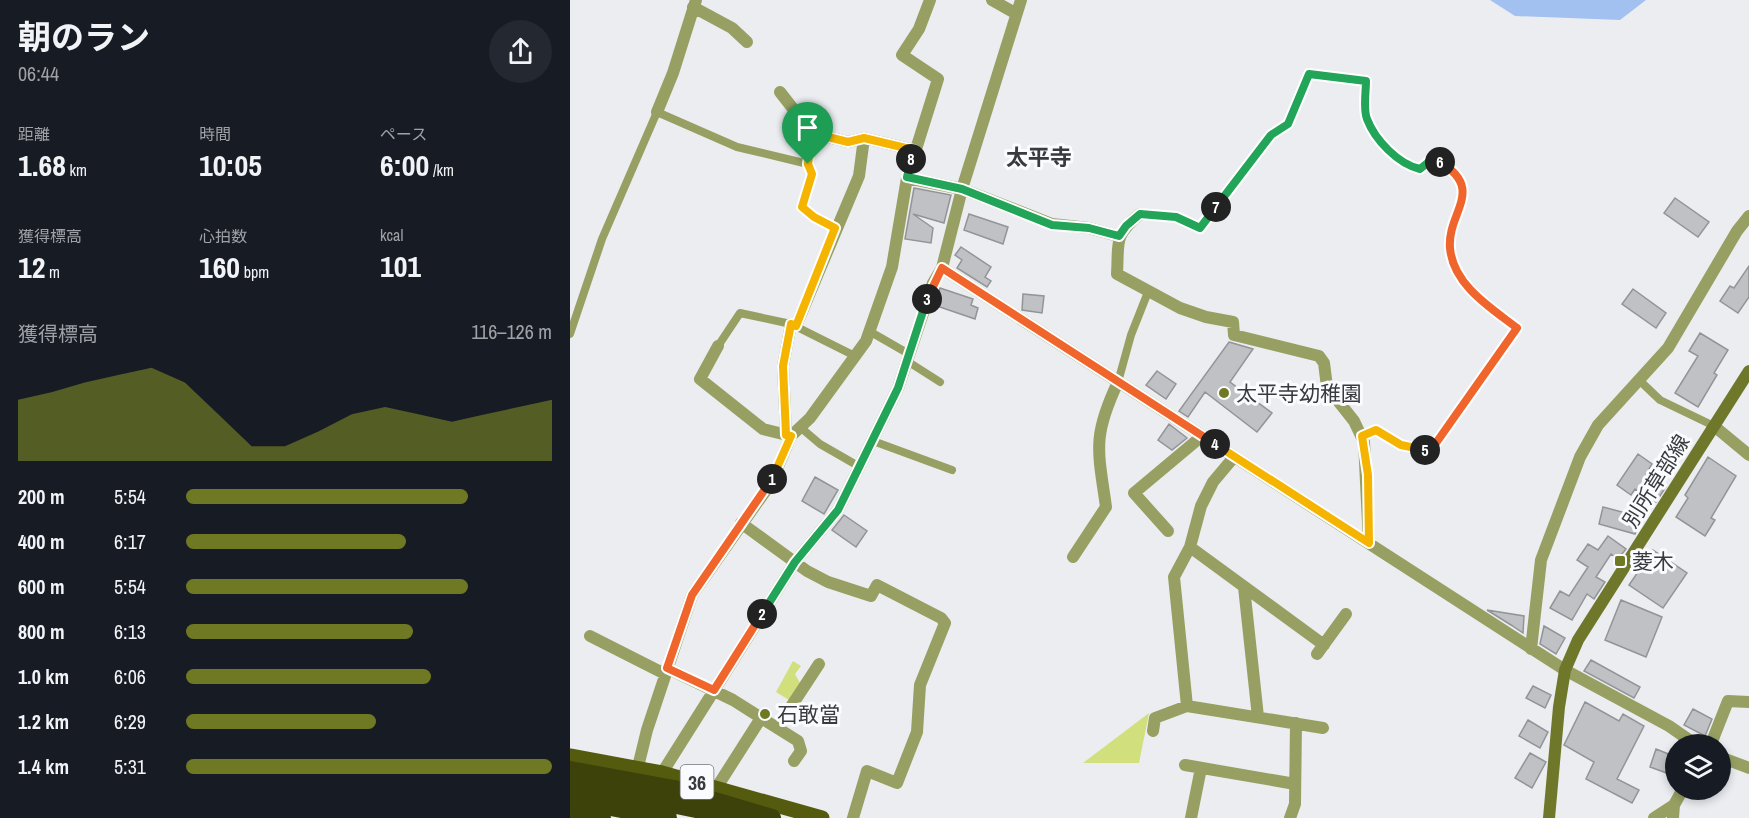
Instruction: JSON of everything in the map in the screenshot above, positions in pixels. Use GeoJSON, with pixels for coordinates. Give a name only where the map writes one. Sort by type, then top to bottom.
{"type":"FeatureCollection","features":[{"type":"Feature","properties":{"kind":"highway"},"geometry":{"type":"LineString","coordinates":[[570,770],[674,789],[772,818]]}},
{"type":"Feature","properties":{"kind":"highway"},"geometry":{"type":"LineString","coordinates":[[570,783],[740,818]]}},
{"type":"Feature","properties":{"kind":"highway"},"geometry":{"type":"LineString","coordinates":[[570,799],[668,818]]}},
{"type":"Feature","properties":{"kind":"highway"},"geometry":{"type":"LineString","coordinates":[[570,813],[602,818]]}},
{"type":"Feature","properties":{"kind":"main road","name":"別所草部線"},"geometry":{"type":"LineString","coordinates":[[1549,818],[1557,717],[1565,670],[1578,640],[1749,371]]}},
{"type":"Feature","properties":{"kind":"main road","name":"36"},"geometry":{"type":"LineString","coordinates":[[570,756],[662,773],[822,818]]}},
{"type":"Feature","properties":{"kind":"main road"},"geometry":{"type":"LineString","coordinates":[[638,768],[644,808],[657,818]]}},
{"type":"Feature","properties":{"kind":"street"},"geometry":{"type":"LineString","coordinates":[[718,346],[700,379],[763,429],[788,436],[810,418],[855,356],[869,332],[892,267],[907,177],[938,79],[902,55],[919,29],[930,0]]}},
{"type":"Feature","properties":{"kind":"street"},"geometry":{"type":"LineString","coordinates":[[992,0],[1015,13]]}},
{"type":"Feature","properties":{"kind":"street"},"geometry":{"type":"LineString","coordinates":[[662,773],[795,562],[838,510],[898,388],[933,282],[942,268],[962,189],[1015,13],[1021,0]]}},
{"type":"Feature","properties":{"kind":"street"},"geometry":{"type":"LineString","coordinates":[[657,112],[673,73],[695,4],[732,28],[747,42]]}},
{"type":"Feature","properties":{"kind":"street"},"geometry":{"type":"LineString","coordinates":[[780,92],[812,133],[848,142],[864,138],[914,150]]}},
{"type":"Feature","properties":{"kind":"street"},"geometry":{"type":"LineString","coordinates":[[629,818],[638,768],[666,671],[692,595],[771,483],[788,436],[783,366],[794,325],[859,176],[864,138]]}},
{"type":"Feature","properties":{"kind":"street"},"geometry":{"type":"LineString","coordinates":[[907,177],[962,189],[1052,225],[1089,228],[1119,236]]}},
{"type":"Feature","properties":{"kind":"street"},"geometry":{"type":"LineString","coordinates":[[1140,214],[1126,226],[1119,236],[1117,274],[1148,292],[1206,317],[1233,322],[1234,335],[1319,356],[1324,363],[1327,387],[1354,421],[1362,436],[1368,475],[1369,543]]}},
{"type":"Feature","properties":{"kind":"street"},"geometry":{"type":"LineString","coordinates":[[1531,649],[1541,560],[1580,457],[1598,425],[1668,348],[1737,231],[1749,216]]}},
{"type":"Feature","properties":{"kind":"street"},"geometry":{"type":"LineString","coordinates":[[942,268],[1531,649],[1681,734]]}},
{"type":"Feature","properties":{"kind":"street"},"geometry":{"type":"LineString","coordinates":[[1073,557],[1107,507],[1098,450],[1098,433],[1103,413],[1118,382]]}},
{"type":"Feature","properties":{"kind":"street"},"geometry":{"type":"LineString","coordinates":[[1714,426],[1749,455]]}},
{"type":"Feature","properties":{"kind":"street"},"geometry":{"type":"LineString","coordinates":[[1168,531],[1134,493],[1202,436]]}},
{"type":"Feature","properties":{"kind":"street"},"geometry":{"type":"LineString","coordinates":[[1187,706],[1174,577],[1190,547],[1201,506],[1213,482],[1234,457]]}},
{"type":"Feature","properties":{"kind":"street"},"geometry":{"type":"LineString","coordinates":[[741,523],[795,562],[828,582],[871,596],[877,585],[941,618],[945,623],[920,685],[917,732],[897,783],[867,771],[853,818]]}},
{"type":"Feature","properties":{"kind":"street"},"geometry":{"type":"LineString","coordinates":[[1190,547],[1244,587],[1320,649],[1346,614]]}},
{"type":"Feature","properties":{"kind":"street"},"geometry":{"type":"LineString","coordinates":[[1244,587],[1258,717]]}},
{"type":"Feature","properties":{"kind":"street"},"geometry":{"type":"LineString","coordinates":[[590,636],[714,690],[761,718],[798,741],[801,751],[794,761]]}},
{"type":"Feature","properties":{"kind":"street"},"geometry":{"type":"LineString","coordinates":[[777,728],[819,664]]}},
{"type":"Feature","properties":{"kind":"street"},"geometry":{"type":"LineString","coordinates":[[1715,734],[1728,701],[1749,702]]}},
{"type":"Feature","properties":{"kind":"street"},"geometry":{"type":"LineString","coordinates":[[1153,731],[1155,718],[1187,706],[1323,728]]}},
{"type":"Feature","properties":{"kind":"street"},"geometry":{"type":"LineString","coordinates":[[717,787],[761,718]]}},
{"type":"Feature","properties":{"kind":"street"},"geometry":{"type":"LineString","coordinates":[[1290,818],[1294,804],[1296,723]]}},
{"type":"Feature","properties":{"kind":"street"},"geometry":{"type":"LineString","coordinates":[[1731,761],[1749,768]]}},
{"type":"Feature","properties":{"kind":"street"},"geometry":{"type":"LineString","coordinates":[[1185,765],[1295,784]]}},
{"type":"Feature","properties":{"kind":"street"},"geometry":{"type":"LineString","coordinates":[[1191,818],[1201,768]]}},
{"type":"Feature","properties":{"kind":"street"},"geometry":{"type":"LineString","coordinates":[[1673,818],[1677,800]]}},
{"type":"Feature","properties":{"kind":"street"},"geometry":{"type":"LineString","coordinates":[[1654,818],[1674,805]]}},
{"type":"Feature","properties":{"kind":"lane"},"geometry":{"type":"LineString","coordinates":[[570,334],[602,239],[657,112],[737,147],[808,164]]}},
{"type":"Feature","properties":{"kind":"lane"},"geometry":{"type":"LineString","coordinates":[[812,133],[808,164],[812,174],[802,207],[814,217],[835,228]]}},
{"type":"Feature","properties":{"kind":"lane"},"geometry":{"type":"LineString","coordinates":[[1118,382],[1131,335],[1148,292]]}},
{"type":"Feature","properties":{"kind":"lane"},"geometry":{"type":"LineString","coordinates":[[718,346],[740,313],[794,325],[855,356]]}},
{"type":"Feature","properties":{"kind":"lane"},"geometry":{"type":"LineString","coordinates":[[869,332],[908,357],[940,382]]}},
{"type":"Feature","properties":{"kind":"lane"},"geometry":{"type":"LineString","coordinates":[[1639,380],[1660,400],[1714,426]]}},
{"type":"Feature","properties":{"kind":"lane"},"geometry":{"type":"LineString","coordinates":[[800,428],[820,444],[860,467]]}},
{"type":"Feature","properties":{"kind":"lane"},"geometry":{"type":"LineString","coordinates":[[873,441],[951,470]]}},
{"type":"Feature","properties":{"kind":"path"},"geometry":{"type":"LineString","coordinates":[[1140,214],[1176,217],[1200,228],[1271,135],[1288,124],[1309,74],[1366,81],[1366,118],[1389,152],[1412,167],[1420,169],[1431,160],[1438,160],[1453,170],[1460,179],[1463,190],[1450,247],[1460,276],[1475,295],[1517,328],[1436,443],[1426,450],[1401,445],[1376,430],[1362,436]]}},
{"type":"Feature","properties":{"kind":"green space"},"geometry":{"type":"Polygon","coordinates":[[[793,661],[801,666],[795,674],[800,683],[789,700],[776,692],[793,661]]]}},
{"type":"Feature","properties":{"kind":"green space"},"geometry":{"type":"Polygon","coordinates":[[[1149,713],[1139,763],[1083,763],[1149,713]]]}},
{"type":"Feature","properties":{"kind":"water"},"geometry":{"type":"Polygon","coordinates":[[[1490,0],[1646,0],[1620,20],[1515,16],[1490,0]]]}},
{"type":"Feature","properties":{"kind":"building"},"geometry":{"type":"Polygon","coordinates":[[[914,188],[951,195],[944,223],[913,214],[933,228],[931,243],[905,239],[914,188]]]}},
{"type":"Feature","properties":{"kind":"building"},"geometry":{"type":"Polygon","coordinates":[[[1675,198],[1709,222],[1698,237],[1664,213],[1675,198]]]}},
{"type":"Feature","properties":{"kind":"building"},"geometry":{"type":"Polygon","coordinates":[[[969,214],[1008,227],[1003,244],[964,230],[969,214]]]}},
{"type":"Feature","properties":{"kind":"building"},"geometry":{"type":"Polygon","coordinates":[[[961,247],[991,267],[985,277],[991,281],[987,287],[957,268],[962,260],[955,255],[961,247]]]}},
{"type":"Feature","properties":{"kind":"building"},"geometry":{"type":"Polygon","coordinates":[[[1749,266],[1749,297],[1738,313],[1720,301],[1730,286],[1734,288],[1749,266]]]}},
{"type":"Feature","properties":{"kind":"building"},"geometry":{"type":"Polygon","coordinates":[[[940,288],[973,299],[971,305],[978,308],[975,319],[934,305],[940,288]]]}},
{"type":"Feature","properties":{"kind":"building"},"geometry":{"type":"Polygon","coordinates":[[[1633,289],[1666,313],[1656,328],[1622,304],[1633,289]]]}},
{"type":"Feature","properties":{"kind":"building"},"geometry":{"type":"Polygon","coordinates":[[[1023,294],[1044,296],[1042,313],[1022,310],[1023,294]]]}},
{"type":"Feature","properties":{"kind":"building"},"geometry":{"type":"Polygon","coordinates":[[[1700,333],[1728,350],[1714,373],[1717,375],[1698,407],[1675,393],[1698,356],[1689,351],[1700,333]]]}},
{"type":"Feature","properties":{"kind":"building"},"geometry":{"type":"Polygon","coordinates":[[[1229,342],[1253,349],[1230,382],[1272,413],[1257,432],[1205,392],[1188,417],[1179,411],[1229,342]]]}},
{"type":"Feature","properties":{"kind":"building"},"geometry":{"type":"Polygon","coordinates":[[[1157,371],[1176,384],[1166,399],[1146,385],[1157,371]]]}},
{"type":"Feature","properties":{"kind":"building"},"geometry":{"type":"Polygon","coordinates":[[[1169,424],[1187,438],[1172,450],[1158,440],[1169,424]]]}},
{"type":"Feature","properties":{"kind":"building"},"geometry":{"type":"Polygon","coordinates":[[[1638,454],[1652,464],[1646,474],[1666,487],[1656,502],[1635,489],[1631,495],[1617,485],[1638,454]]]}},
{"type":"Feature","properties":{"kind":"building"},"geometry":{"type":"Polygon","coordinates":[[[1708,457],[1736,476],[1711,518],[1715,520],[1705,536],[1676,517],[1688,498],[1685,495],[1708,457]]]}},
{"type":"Feature","properties":{"kind":"building"},"geometry":{"type":"Polygon","coordinates":[[[815,477],[838,490],[824,514],[802,501],[815,477]]]}},
{"type":"Feature","properties":{"kind":"building"},"geometry":{"type":"Polygon","coordinates":[[[1603,507],[1641,517],[1635,534],[1599,524],[1603,507]]]}},
{"type":"Feature","properties":{"kind":"building"},"geometry":{"type":"Polygon","coordinates":[[[844,515],[867,531],[856,547],[832,530],[844,515]]]}},
{"type":"Feature","properties":{"kind":"building"},"geometry":{"type":"Polygon","coordinates":[[[1608,536],[1626,549],[1618,559],[1611,554],[1596,577],[1605,582],[1594,599],[1587,594],[1572,620],[1550,608],[1560,591],[1569,596],[1588,567],[1577,560],[1588,544],[1598,550],[1608,536]]]}},
{"type":"Feature","properties":{"kind":"building"},"geometry":{"type":"Polygon","coordinates":[[[1653,550],[1687,573],[1663,608],[1629,585],[1653,550]]]}},
{"type":"Feature","properties":{"kind":"building"},"geometry":{"type":"Polygon","coordinates":[[[1621,600],[1662,617],[1646,657],[1605,640],[1621,600]]]}},
{"type":"Feature","properties":{"kind":"building"},"geometry":{"type":"Polygon","coordinates":[[[1487,610],[1524,616],[1523,633],[1511,625],[1487,610]]]}},
{"type":"Feature","properties":{"kind":"building"},"geometry":{"type":"Polygon","coordinates":[[[1544,626],[1565,638],[1556,654],[1540,644],[1544,626]]]}},
{"type":"Feature","properties":{"kind":"building"},"geometry":{"type":"Polygon","coordinates":[[[1591,660],[1640,687],[1634,698],[1584,671],[1591,660]]]}},
{"type":"Feature","properties":{"kind":"building"},"geometry":{"type":"Polygon","coordinates":[[[1533,686],[1551,695],[1545,708],[1526,698],[1533,686]]]}},
{"type":"Feature","properties":{"kind":"building"},"geometry":{"type":"Polygon","coordinates":[[[1585,702],[1619,721],[1623,714],[1644,726],[1617,779],[1639,790],[1632,803],[1586,779],[1594,762],[1564,745],[1585,702]]]}},
{"type":"Feature","properties":{"kind":"building"},"geometry":{"type":"Polygon","coordinates":[[[1693,709],[1712,719],[1706,734],[1684,725],[1693,709]]]}},
{"type":"Feature","properties":{"kind":"building"},"geometry":{"type":"Polygon","coordinates":[[[1528,720],[1548,732],[1540,748],[1519,736],[1528,720]]]}},
{"type":"Feature","properties":{"kind":"building"},"geometry":{"type":"Polygon","coordinates":[[[1656,749],[1665,753],[1665,772],[1650,767],[1656,749]]]}},
{"type":"Feature","properties":{"kind":"building"},"geometry":{"type":"Polygon","coordinates":[[[1530,753],[1546,762],[1532,788],[1515,778],[1530,753]]]}},
{"type":"Feature","properties":{"kind":"place","name":"太平寺幼稚園"},"geometry":{"type":"Point","coordinates":[1224,393]}},
{"type":"Feature","properties":{"kind":"place","name":"菱木"},"geometry":{"type":"Point","coordinates":[1620,561]}},
{"type":"Feature","properties":{"kind":"place","name":"石敢當"},"geometry":{"type":"Point","coordinates":[765,714]}},
{"type":"Feature","properties":{"kind":"district","name":"太平寺"},"geometry":{"type":"Point","coordinates":[1039,157]}},
{"type":"Feature","properties":{"kind":"route"},"geometry":{"type":"LineString","coordinates":[[1309,74],[1366,81],[1366,118],[1389,152],[1412,167],[1420,169],[1431,160],[1438,160],[1453,170],[1460,179],[1463,190],[1450,247],[1460,276],[1475,295],[1517,328],[1436,443],[1426,450],[1401,445],[1376,430],[1362,436],[1368,475],[1369,543],[942,268],[933,282],[898,388],[838,510],[795,562],[714,690],[667,668],[692,595],[771,483],[791,436],[786,435],[783,366],[791,324],[796,326],[835,228],[814,217],[802,207],[812,174],[808,164],[812,133],[848,142],[864,138],[914,150],[907,177],[962,189],[1052,225],[1089,228],[1119,236],[1126,226],[1140,214],[1158,213],[1176,217],[1200,228],[1271,135],[1288,124],[1309,74]]}}]}
